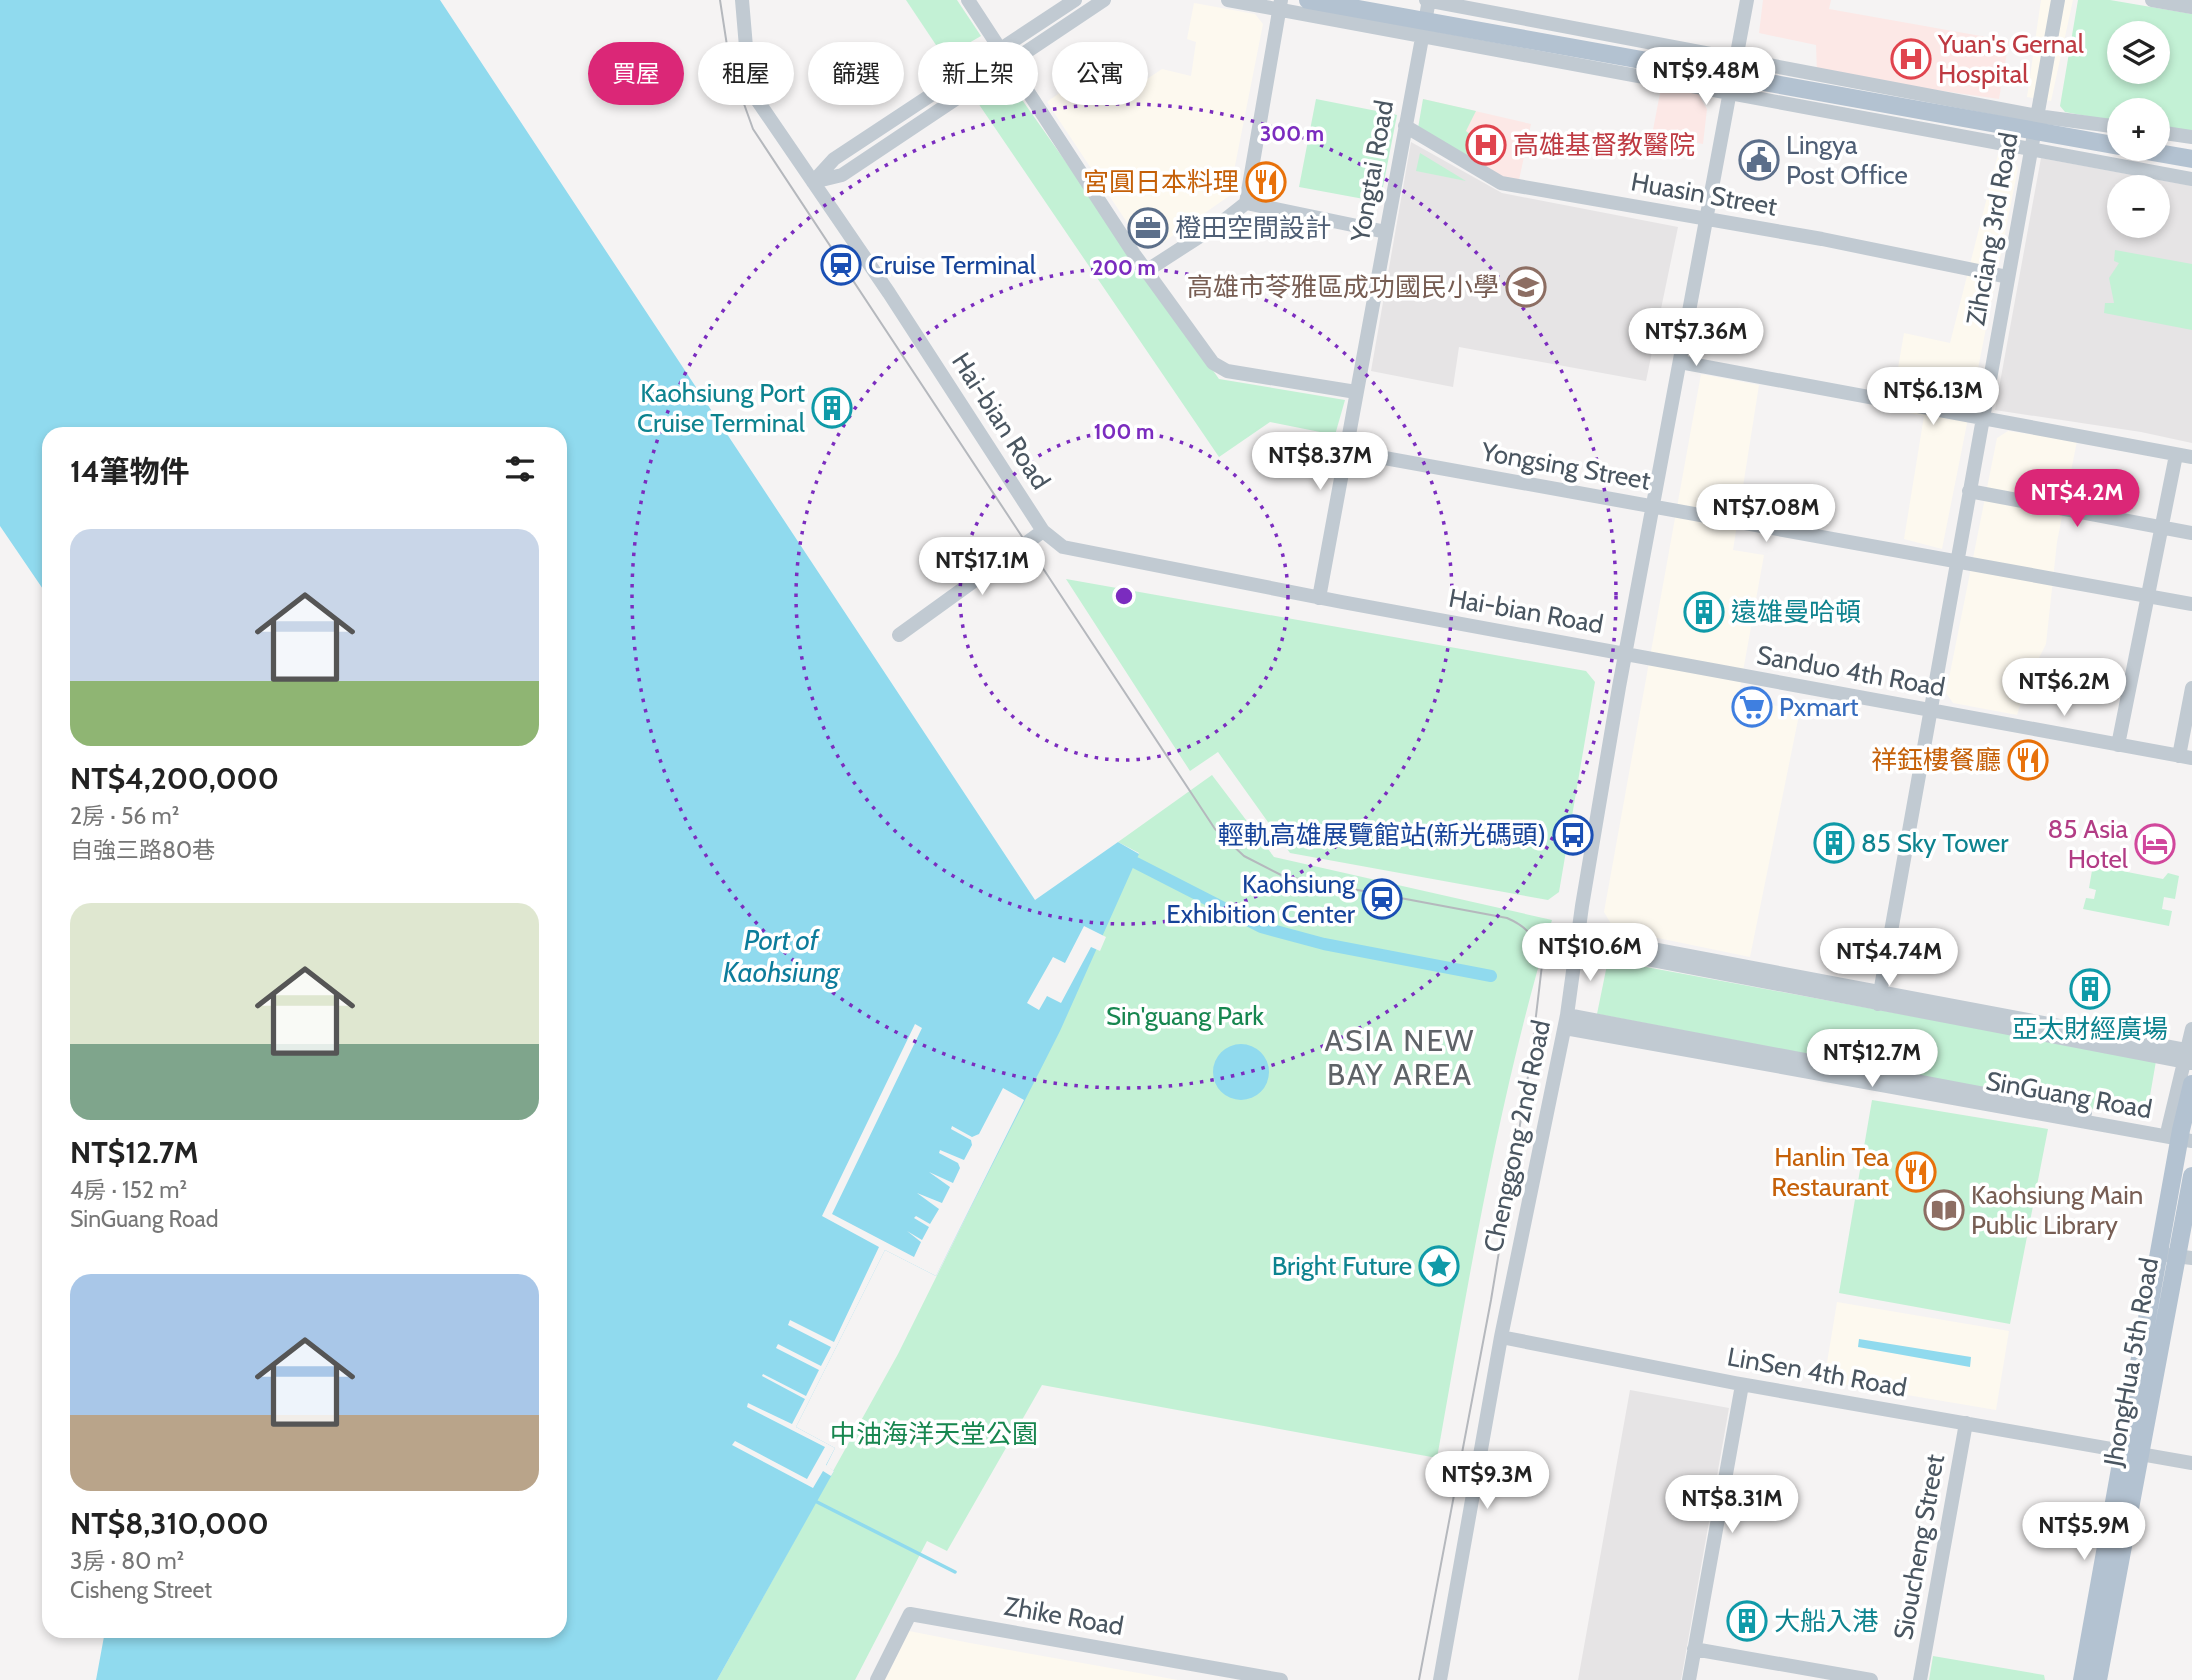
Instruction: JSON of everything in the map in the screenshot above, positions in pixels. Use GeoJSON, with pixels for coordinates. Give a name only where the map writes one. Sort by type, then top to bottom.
{"type":"FeatureCollection","features":[{"type":"Feature","properties":{"kind":"main road"},"geometry":{"type":"LineString","coordinates":[[1308,0],[1423,27],[1731,85],[2107,144]]}},
{"type":"Feature","properties":{"kind":"main road"},"geometry":{"type":"LineString","coordinates":[[2170,155],[2192,159]]}},
{"type":"Feature","properties":{"kind":"main road","name":"JhongHua 5th Road"},"geometry":{"type":"LineString","coordinates":[[2176,1256],[2182,1134],[2192,1084]]}},
{"type":"Feature","properties":{"kind":"main road","name":"JhongHua 5th Road"},"geometry":{"type":"LineString","coordinates":[[2082,1680],[2192,1176]]}},
{"type":"Feature","properties":{"kind":"main road","name":"JhongHua 5th Road"},"geometry":{"type":"LineString","coordinates":[[2098,1680],[2133,1453]]}},
{"type":"Feature","properties":{"kind":"street"},"geometry":{"type":"LineString","coordinates":[[968,0],[996,42]]}},
{"type":"Feature","properties":{"kind":"street"},"geometry":{"type":"LineString","coordinates":[[1012,42],[1075,0]]}},
{"type":"Feature","properties":{"kind":"street"},"geometry":{"type":"LineString","coordinates":[[1038,45],[1104,0]]}},
{"type":"Feature","properties":{"kind":"street"},"geometry":{"type":"LineString","coordinates":[[1228,0],[1280,5],[1423,27]]}},
{"type":"Feature","properties":{"kind":"street"},"geometry":{"type":"LineString","coordinates":[[1428,0],[1736,57],[2034,132],[2192,178]]}},
{"type":"Feature","properties":{"kind":"street","name":"Yongtai Road"},"geometry":{"type":"LineString","coordinates":[[1319,598],[1428,0]]}},
{"type":"Feature","properties":{"kind":"street"},"geometry":{"type":"LineString","coordinates":[[1747,0],[1626,654],[1582,906],[1580,939],[1615,942],[1879,998],[2189,1057]]}},
{"type":"Feature","properties":{"kind":"street","name":"Zihciang 3rd Road"},"geometry":{"type":"LineString","coordinates":[[1879,998],[2058,0]]}},
{"type":"Feature","properties":{"kind":"street"},"geometry":{"type":"LineString","coordinates":[[2152,0],[2192,7]]}},
{"type":"Feature","properties":{"kind":"street","name":"Hai-bian Road"},"geometry":{"type":"LineString","coordinates":[[745,2],[753,94],[1051,541],[1077,551],[1626,654]]}},
{"type":"Feature","properties":{"kind":"street"},"geometry":{"type":"LineString","coordinates":[[1246,203],[1280,5]]}},
{"type":"Feature","properties":{"kind":"street"},"geometry":{"type":"LineString","coordinates":[[813,182],[834,159],[918,104]]}},
{"type":"Feature","properties":{"kind":"street"},"geometry":{"type":"LineString","coordinates":[[813,182],[842,175],[948,105]]}},
{"type":"Feature","properties":{"kind":"street"},"geometry":{"type":"LineString","coordinates":[[1037,105],[1146,271],[1213,363],[1227,371],[1356,392]]}},
{"type":"Feature","properties":{"kind":"street","name":"Huasin Street"},"geometry":{"type":"LineString","coordinates":[[1405,126],[1502,183],[1822,239],[2008,276]]}},
{"type":"Feature","properties":{"kind":"street"},"geometry":{"type":"LineString","coordinates":[[2034,132],[2107,128]]}},
{"type":"Feature","properties":{"kind":"street"},"geometry":{"type":"LineString","coordinates":[[2170,133],[2192,136]]}},
{"type":"Feature","properties":{"kind":"street"},"geometry":{"type":"LineString","coordinates":[[1146,271],[1246,203],[1385,232]]}},
{"type":"Feature","properties":{"kind":"street"},"geometry":{"type":"LineString","coordinates":[[1680,362],[2192,457]]}},
{"type":"Feature","properties":{"kind":"street","name":"Yongsing Street"},"geometry":{"type":"LineString","coordinates":[[1346,451],[2192,604]]}},
{"type":"Feature","properties":{"kind":"street"},"geometry":{"type":"LineString","coordinates":[[2118,745],[2176,454]]}},
{"type":"Feature","properties":{"kind":"street"},"geometry":{"type":"LineString","coordinates":[[1969,491],[2192,533]]}},
{"type":"Feature","properties":{"kind":"street"},"geometry":{"type":"LineString","coordinates":[[899,635],[1043,531]]}},
{"type":"Feature","properties":{"kind":"street","name":"Sanduo 4th Road"},"geometry":{"type":"LineString","coordinates":[[1626,654],[2185,757]]}},
{"type":"Feature","properties":{"kind":"street"},"geometry":{"type":"LineString","coordinates":[[2185,757],[2192,688]]}},
{"type":"Feature","properties":{"kind":"street","name":"Chenggong 2nd Road"},"geometry":{"type":"LineString","coordinates":[[1500,1337],[1566,1021],[1580,939]]}},
{"type":"Feature","properties":{"kind":"street","name":"SinGuang Road"},"geometry":{"type":"LineString","coordinates":[[1566,1021],[2182,1134]]}},
{"type":"Feature","properties":{"kind":"street"},"geometry":{"type":"LineString","coordinates":[[2182,1134],[2192,1028]]}},
{"type":"Feature","properties":{"kind":"street"},"geometry":{"type":"LineString","coordinates":[[1440,1680],[1500,1337]]}},
{"type":"Feature","properties":{"kind":"street","name":"LinSen 4th Road"},"geometry":{"type":"LineString","coordinates":[[1500,1337],[1742,1385],[2192,1463]]}},
{"type":"Feature","properties":{"kind":"street"},"geometry":{"type":"LineString","coordinates":[[1689,1680],[1742,1385]]}},
{"type":"Feature","properties":{"kind":"street","name":"Sioucheng Street"},"geometry":{"type":"LineString","coordinates":[[1920,1680],[1966,1423]]}},
{"type":"Feature","properties":{"kind":"street","name":"Zhike Road"},"geometry":{"type":"LineString","coordinates":[[877,1680],[910,1614],[1281,1680]]}},
{"type":"Feature","properties":{"kind":"street"},"geometry":{"type":"LineString","coordinates":[[1694,1649],[1871,1680]]}},
{"type":"Feature","properties":{"kind":"shaded area","name":"Yuan's Gernal Hospital"},"geometry":{"type":"Polygon","coordinates":[[[1763,0],[1831,0],[1829,9],[2009,41],[1999,99],[1817,73],[1816,45],[1759,33],[1763,0]]]}},
{"type":"Feature","properties":{"kind":"shaded area"},"geometry":{"type":"Polygon","coordinates":[[[2041,0],[2073,0],[2051,101],[2027,97],[2041,0]]]}},
{"type":"Feature","properties":{"kind":"shaded area"},"geometry":{"type":"Polygon","coordinates":[[[1194,3],[1255,14],[1263,24],[1229,196],[1158,246],[1142,245],[1047,102],[1052,98],[1052,105],[1148,105],[1148,78],[1162,69],[1191,76],[1196,42],[1187,39],[1194,3]]]}},
{"type":"Feature","properties":{"kind":"shaded area"},"geometry":{"type":"Polygon","coordinates":[[[1661,88],[1698,94],[1707,109],[1703,144],[1652,135],[1661,88]]]}},
{"type":"Feature","properties":{"kind":"shaded area","name":"高雄基督教醫院"},"geometry":{"type":"Polygon","coordinates":[[[1423,99],[1531,124],[1519,180],[1506,179],[1476,164],[1423,99]]]}},
{"type":"Feature","properties":{"kind":"shaded area","name":"高雄市苓雅區成功國民小學"},"geometry":{"type":"Polygon","coordinates":[[[1411,142],[1502,193],[1678,227],[1646,381],[1459,347],[1453,387],[1371,371],[1411,142]]]}},
{"type":"Feature","properties":{"kind":"shaded area"},"geometry":{"type":"Polygon","coordinates":[[[1999,150],[2013,158],[2018,168],[1942,549],[1904,539],[1924,416],[1891,409],[1904,333],[1950,343],[1999,150]]]}},
{"type":"Feature","properties":{"kind":"shaded area"},"geometry":{"type":"Polygon","coordinates":[[[2041,158],[2133,175],[2107,175],[2107,238],[2170,238],[2170,182],[2192,186],[2192,443],[2141,432],[1995,410],[2041,158]]]}},
{"type":"Feature","properties":{"kind":"shaded area"},"geometry":{"type":"Polygon","coordinates":[[[1701,374],[1759,385],[1733,550],[1764,555],[1738,699],[1800,710],[1750,957],[1614,929],[1604,912],[1701,374]]]}},
{"type":"Feature","properties":{"kind":"shaded area"},"geometry":{"type":"Polygon","coordinates":[[[2008,431],[2077,441],[2057,542],[2046,644],[2028,680],[2017,715],[1953,703],[1946,693],[1997,438],[2008,431]]]}},
{"type":"Feature","properties":{"kind":"shaded area"},"geometry":{"type":"Polygon","coordinates":[[[1837,1302],[2009,1331],[1996,1410],[1824,1381],[1837,1302]]]}},
{"type":"Feature","properties":{"kind":"shaded area"},"geometry":{"type":"Polygon","coordinates":[[[1630,1390],[1729,1408],[1681,1680],[1578,1680],[1630,1390]]]}},
{"type":"Feature","properties":{"kind":"shaded area"},"geometry":{"type":"Polygon","coordinates":[[[909,1631],[970,1643],[1178,1680],[885,1680],[909,1631]]]}},
{"type":"Feature","properties":{"kind":"green space"},"geometry":{"type":"Polygon","coordinates":[[[906,0],[957,0],[981,36],[971,42],[934,42],[906,0]]]}},
{"type":"Feature","properties":{"kind":"green space"},"geometry":{"type":"Polygon","coordinates":[[[2078,0],[2110,0],[2192,14],[2192,134],[2170,131],[2170,98],[2107,98],[2107,120],[2065,112],[2060,106],[2078,0]]]}},
{"type":"Feature","properties":{"kind":"green space"},"geometry":{"type":"Polygon","coordinates":[[[1316,99],[1397,115],[1380,202],[1299,187],[1316,99]]]}},
{"type":"Feature","properties":{"kind":"green space"},"geometry":{"type":"Polygon","coordinates":[[[1423,99],[1476,111],[1466,131],[1479,141],[1478,162],[1418,128],[1423,99]]]}},
{"type":"Feature","properties":{"kind":"green space"},"geometry":{"type":"Polygon","coordinates":[[[979,105],[1026,105],[1219,379],[1345,400],[1335,435],[1270,422],[1219,457],[979,105]]]}},
{"type":"Feature","properties":{"kind":"green space"},"geometry":{"type":"Polygon","coordinates":[[[1420,153],[1466,181],[1416,171],[1420,153]]]}},
{"type":"Feature","properties":{"kind":"green space"},"geometry":{"type":"Polygon","coordinates":[[[2115,250],[2192,264],[2192,330],[2104,313],[2105,303],[2114,303],[2109,278],[2119,263],[2114,261],[2115,250]]]}},
{"type":"Feature","properties":{"kind":"green space"},"geometry":{"type":"Polygon","coordinates":[[[1066,579],[1586,671],[1595,682],[1559,892],[1548,900],[1290,853],[1218,752],[1190,771],[1066,579]]]}},
{"type":"Feature","properties":{"kind":"green space"},"geometry":{"type":"Polygon","coordinates":[[[1212,775],[1274,857],[1552,920],[1533,986],[1501,1120],[1473,1255],[1437,1458],[1042,1385],[947,1551],[927,1541],[855,1680],[717,1680],[898,1354],[1029,1090],[1139,853],[1118,842],[1212,775]]]}},
{"type":"Feature","properties":{"kind":"green space"},"geometry":{"type":"Polygon","coordinates":[[[2094,859],[2103,861],[2107,868],[2163,879],[2168,873],[2179,876],[2175,899],[2164,897],[2162,909],[2172,911],[2169,926],[2083,909],[2086,898],[2094,899],[2096,890],[2089,888],[2094,859]]]}},
{"type":"Feature","properties":{"kind":"green space"},"geometry":{"type":"Polygon","coordinates":[[[1608,960],[2156,1061],[2146,1119],[1597,1014],[1608,960]]]}},
{"type":"Feature","properties":{"kind":"green space"},"geometry":{"type":"Polygon","coordinates":[[[1872,1100],[2048,1129],[2010,1324],[1839,1293],[1872,1100]]]}},
{"type":"Feature","properties":{"kind":"green space"},"geometry":{"type":"Polygon","coordinates":[[[1933,1656],[2044,1675],[2045,1680],[1929,1680],[1933,1656]]]}},
{"type":"Feature","properties":{"kind":"water","name":"Port of Kaohsiung"},"geometry":{"type":"Polygon","coordinates":[[[0,0],[440,0],[1035,900],[1118,842],[1139,854],[1060,1031],[936,1276],[885,1250],[796,1427],[835,1448],[826,1466],[834,1471],[717,1680],[96,1680],[104,1638],[567,1638],[567,427],[42,427],[42,588],[0,526],[0,0]]]}},
{"type":"Feature","properties":{"kind":"water"},"geometry":{"type":"Polygon","coordinates":[[[1241,1044],[1252,1046],[1261,1052],[1267,1061],[1267,1083],[1261,1092],[1252,1098],[1241,1100],[1230,1098],[1221,1092],[1215,1083],[1213,1072],[1215,1061],[1221,1052],[1230,1046],[1241,1044]]]}},
{"type":"Feature","properties":{"kind":"water"},"geometry":{"type":"Polygon","coordinates":[[[1859,1339],[1971,1357],[1970,1367],[1858,1347],[1859,1339]]]}},
{"type":"Feature","properties":{"kind":"pier"},"geometry":{"type":"Polygon","coordinates":[[[1084,926],[1106,937],[1100,951],[1091,947],[1061,1003],[1047,996],[1039,1010],[1027,1003],[1053,957],[1065,963],[1084,926]]]}},
{"type":"Feature","properties":{"kind":"pier"},"geometry":{"type":"Polygon","coordinates":[[[915,1024],[922,1028],[832,1214],[914,1257],[921,1242],[907,1231],[922,1240],[929,1227],[914,1218],[916,1216],[930,1224],[939,1209],[917,1193],[942,1203],[950,1187],[929,1172],[953,1183],[960,1168],[958,1163],[939,1153],[940,1150],[964,1160],[972,1145],[971,1140],[951,1129],[952,1126],[972,1137],[979,1134],[1003,1088],[1024,1100],[936,1276],[885,1250],[796,1427],[835,1448],[826,1465],[834,1471],[831,1476],[823,1471],[813,1488],[732,1445],[735,1441],[807,1479],[825,1447],[747,1407],[748,1403],[792,1424],[805,1399],[762,1376],[763,1374],[806,1396],[819,1370],[776,1348],[778,1344],[821,1366],[831,1347],[788,1325],[790,1320],[834,1342],[879,1247],[822,1216],[915,1024]]]}},
{"type":"Feature","properties":{"kind":"waterway"},"geometry":{"type":"LineString","coordinates":[[1136,863],[1261,927],[1324,944],[1491,976]]}},
{"type":"Feature","properties":{"kind":"waterway"},"geometry":{"type":"LineString","coordinates":[[817,1502],[955,1572]]}},
{"type":"Feature","properties":{"kind":"tram line"},"geometry":{"type":"LineString","coordinates":[[720,0],[730,65],[753,129],[1215,829],[1244,856],[1283,876],[1507,918],[1522,926],[1532,936],[1538,949],[1542,965],[1531,1058],[1491,1300],[1419,1680]]}},
{"type":"Feature","properties":{"kind":"place","name":"Yuan's Gernal Hospital"},"geometry":{"type":"Point","coordinates":[1911,59]}},
{"type":"Feature","properties":{"kind":"place","name":"高雄基督教醫院"},"geometry":{"type":"Point","coordinates":[1486,145]}},
{"type":"Feature","properties":{"kind":"place","name":"Lingya Post Office"},"geometry":{"type":"Point","coordinates":[1759,160]}},
{"type":"Feature","properties":{"kind":"place","name":"宮圓日本料理"},"geometry":{"type":"Point","coordinates":[1266,182]}},
{"type":"Feature","properties":{"kind":"place","name":"橙田空間設計"},"geometry":{"type":"Point","coordinates":[1148,228]}},
{"type":"Feature","properties":{"kind":"place","name":"Cruise Terminal"},"geometry":{"type":"Point","coordinates":[841,265]}},
{"type":"Feature","properties":{"kind":"place","name":"高雄市苓雅區成功國民小學"},"geometry":{"type":"Point","coordinates":[1526,287]}},
{"type":"Feature","properties":{"kind":"place","name":"Kaohsiung Port Cruise Terminal"},"geometry":{"type":"Point","coordinates":[832,408]}},
{"type":"Feature","properties":{"kind":"place","name":"遠雄曼哈頓"},"geometry":{"type":"Point","coordinates":[1704,612]}},
{"type":"Feature","properties":{"kind":"place","name":"Pxmart"},"geometry":{"type":"Point","coordinates":[1752,707]}},
{"type":"Feature","properties":{"kind":"place","name":"祥鈺樓餐廳"},"geometry":{"type":"Point","coordinates":[2028,760]}},
{"type":"Feature","properties":{"kind":"place","name":"輕軌高雄展覽館站(新光碼頭)"},"geometry":{"type":"Point","coordinates":[1573,835]}},
{"type":"Feature","properties":{"kind":"place","name":"85 Sky Tower"},"geometry":{"type":"Point","coordinates":[1834,843]}},
{"type":"Feature","properties":{"kind":"place","name":"85 Asia Hotel"},"geometry":{"type":"Point","coordinates":[2155,844]}},
{"type":"Feature","properties":{"kind":"place","name":"Kaohsiung Exhibition Center"},"geometry":{"type":"Point","coordinates":[1382,899]}},
{"type":"Feature","properties":{"kind":"place","name":"亞太財經廣場"},"geometry":{"type":"Point","coordinates":[2090,989]}},
{"type":"Feature","properties":{"kind":"place","name":"Hanlin Tea Restaurant"},"geometry":{"type":"Point","coordinates":[1916,1172]}},
{"type":"Feature","properties":{"kind":"place","name":"Kaohsiung Main Public Library"},"geometry":{"type":"Point","coordinates":[1944,1210]}},
{"type":"Feature","properties":{"kind":"place","name":"Bright Future"},"geometry":{"type":"Point","coordinates":[1439,1266]}},
{"type":"Feature","properties":{"kind":"place","name":"大船入港"},"geometry":{"type":"Point","coordinates":[1747,1621]}},
{"type":"Feature","properties":{"kind":"district","name":"ASIA NEW BAY AREA"},"geometry":{"type":"Point","coordinates":[1400,1057]}},
{"type":"Feature","properties":{"kind":"park label","name":"Sin'guang Park"},"geometry":{"type":"Point","coordinates":[1185,1016]}},
{"type":"Feature","properties":{"kind":"park label","name":"中油海洋天堂公園"},"geometry":{"type":"Point","coordinates":[934,1434]}}]}
